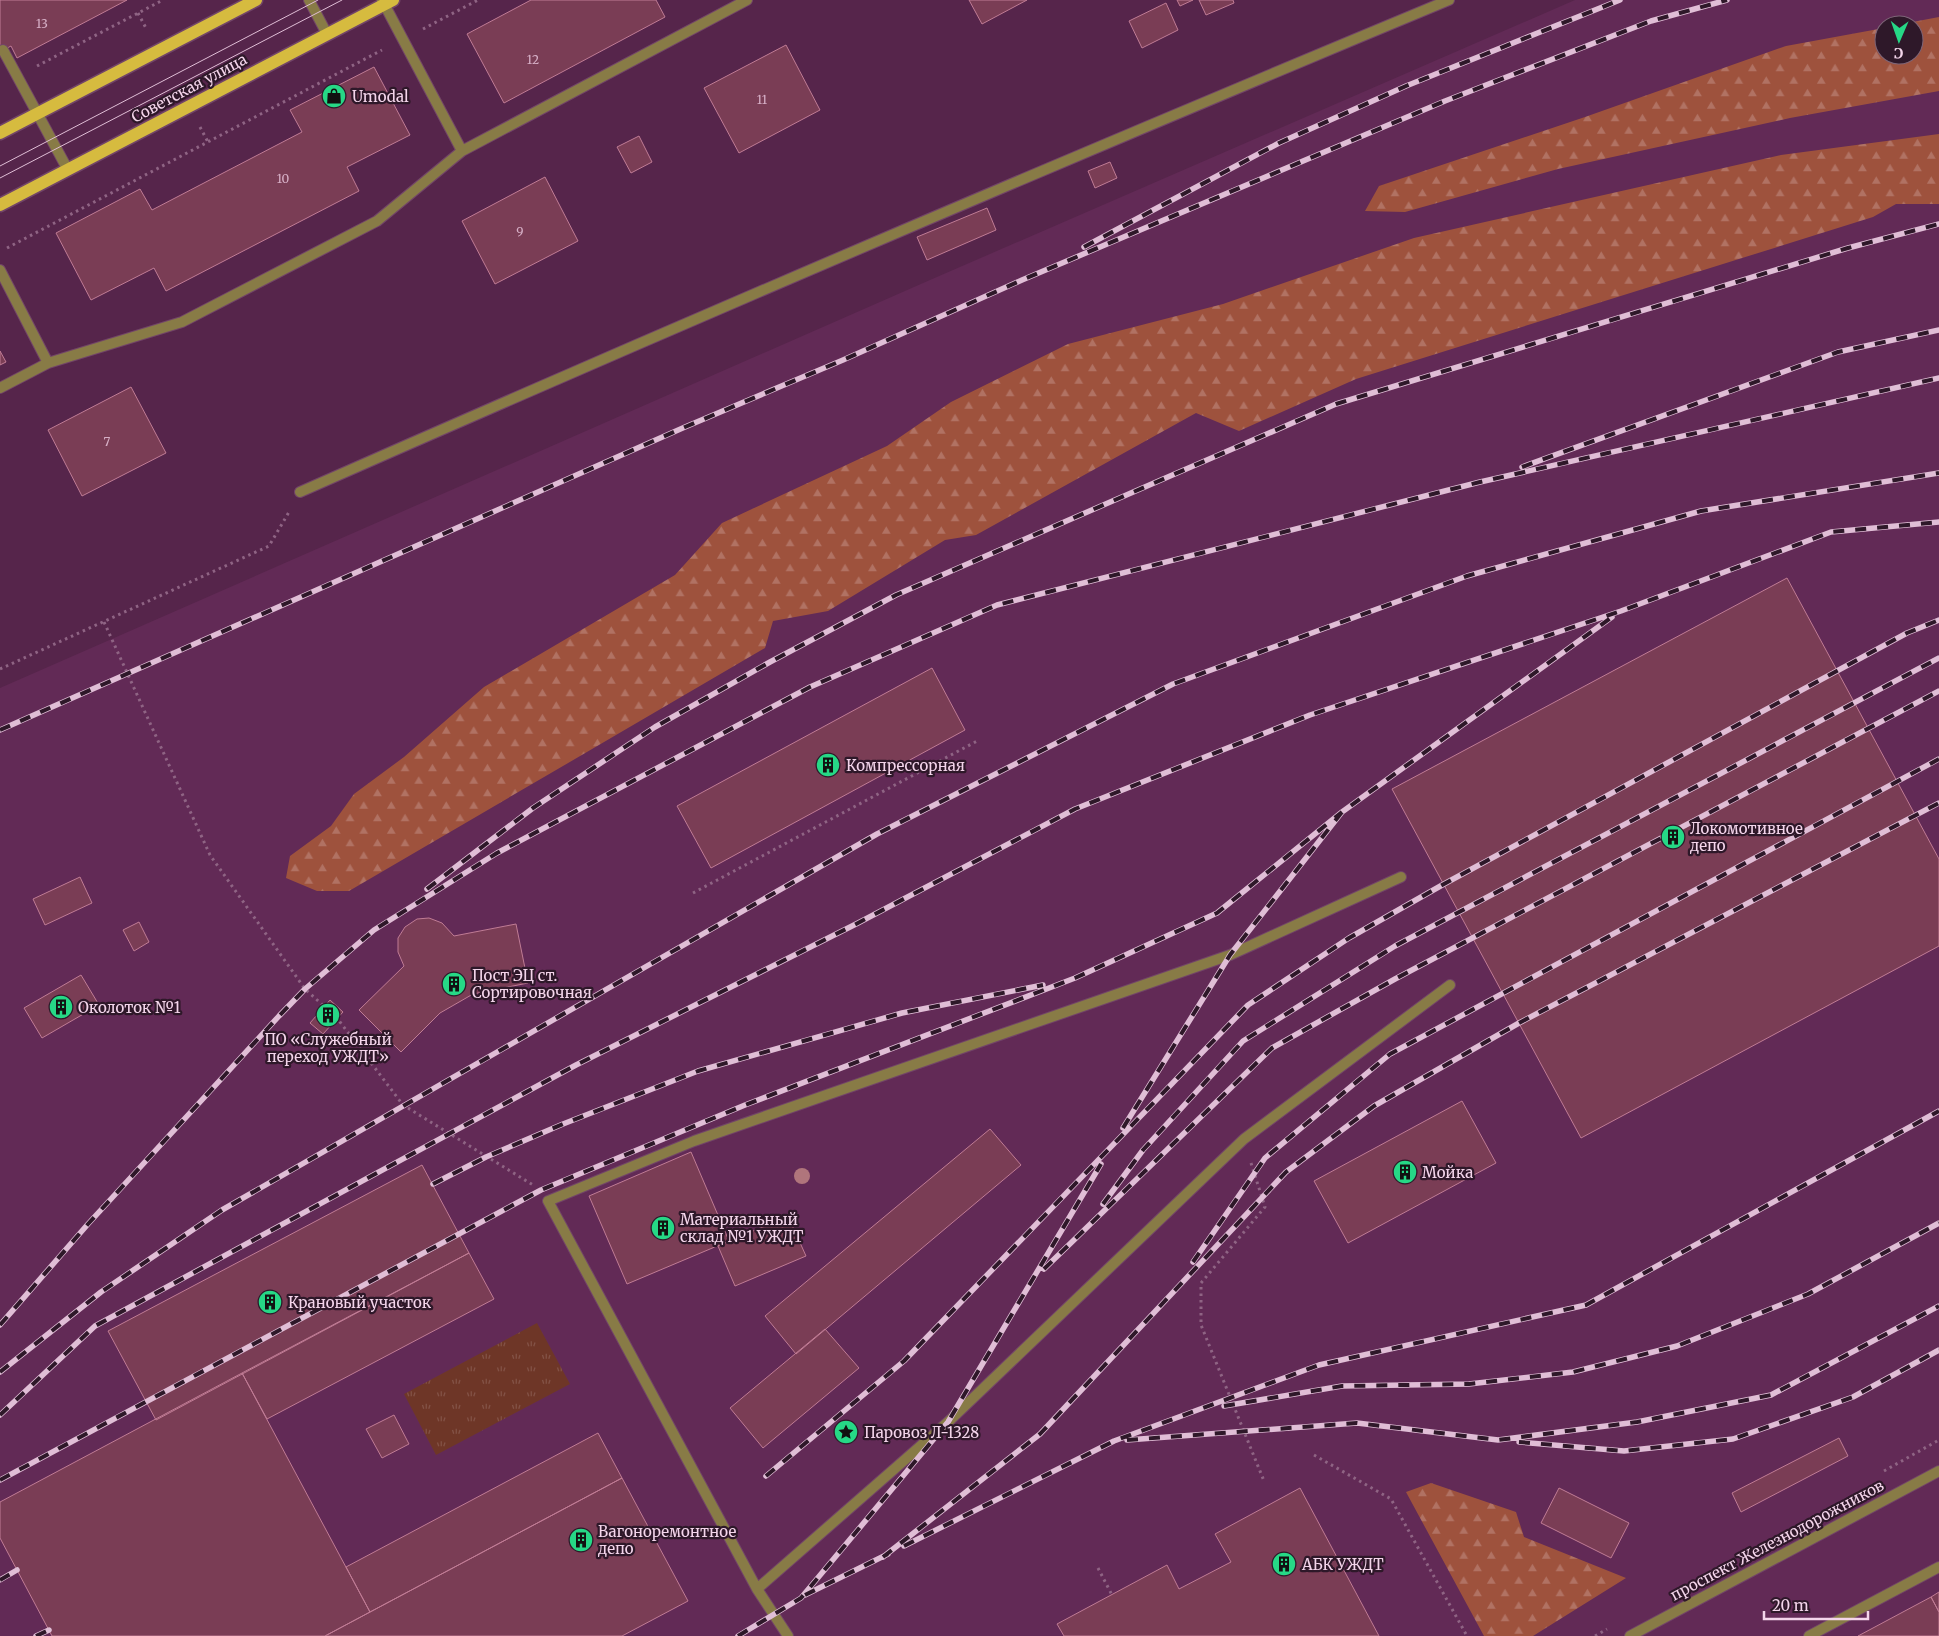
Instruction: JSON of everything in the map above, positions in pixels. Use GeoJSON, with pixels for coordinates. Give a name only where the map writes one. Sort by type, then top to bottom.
{"type":"FeatureCollection","features":[{"type":"Feature","properties":{"kind":"main road"},"geometry":{"type":"LineString","coordinates":[[0,133],[256,0]]}},
{"type":"Feature","properties":{"kind":"main road","name":"Советская улица"},"geometry":{"type":"LineString","coordinates":[[0,205],[387,1]]}},
{"type":"Feature","properties":{"kind":"street"},"geometry":{"type":"LineString","coordinates":[[309,0],[327,34]]}},
{"type":"Feature","properties":{"kind":"street"},"geometry":{"type":"LineString","coordinates":[[0,388],[48,363],[182,322],[377,221],[462,151],[747,0]]}},
{"type":"Feature","properties":{"kind":"street"},"geometry":{"type":"LineString","coordinates":[[300,492],[570,373],[1216,97],[1449,0]]}},
{"type":"Feature","properties":{"kind":"street"},"geometry":{"type":"LineString","coordinates":[[387,1],[403,39],[462,151]]}},
{"type":"Feature","properties":{"kind":"street"},"geometry":{"type":"LineString","coordinates":[[3,50],[68,170]]}},
{"type":"Feature","properties":{"kind":"street"},"geometry":{"type":"LineString","coordinates":[[0,270],[48,363]]}},
{"type":"Feature","properties":{"kind":"street"},"geometry":{"type":"LineString","coordinates":[[788,1636],[757,1589],[548,1201],[694,1141],[1230,956],[1401,877]]}},
{"type":"Feature","properties":{"kind":"street"},"geometry":{"type":"LineString","coordinates":[[757,1589],[948,1422],[1244,1139],[1450,985]]}},
{"type":"Feature","properties":{"kind":"street","name":"проспект Железнодорожников"},"geometry":{"type":"LineString","coordinates":[[1630,1636],[1939,1471]]}},
{"type":"Feature","properties":{"kind":"street"},"geometry":{"type":"LineString","coordinates":[[1809,1636],[1939,1567]]}},
{"type":"Feature","properties":{"kind":"path"},"geometry":{"type":"LineString","coordinates":[[17,76],[163,0]]}},
{"type":"Feature","properties":{"kind":"path"},"geometry":{"type":"LineString","coordinates":[[0,252],[478,0]]}},
{"type":"Feature","properties":{"kind":"path"},"geometry":{"type":"LineString","coordinates":[[138,13],[150,35]]}},
{"type":"Feature","properties":{"kind":"path"},"geometry":{"type":"LineString","coordinates":[[200,127],[208,142]]}},
{"type":"Feature","properties":{"kind":"path"},"geometry":{"type":"LineString","coordinates":[[0,669],[269,546],[300,492]]}},
{"type":"Feature","properties":{"kind":"path"},"geometry":{"type":"LineString","coordinates":[[104,622],[210,855],[305,989],[337,1018],[403,1105],[541,1190]]}},
{"type":"Feature","properties":{"kind":"path"},"geometry":{"type":"LineString","coordinates":[[693,893],[979,740]]}},
{"type":"Feature","properties":{"kind":"path"},"geometry":{"type":"LineString","coordinates":[[1244,1139],[1264,1207],[1201,1283],[1201,1325],[1264,1481]]}},
{"type":"Feature","properties":{"kind":"path"},"geometry":{"type":"LineString","coordinates":[[1314,1455],[1391,1499],[1467,1636]]}},
{"type":"Feature","properties":{"kind":"path"},"geometry":{"type":"LineString","coordinates":[[1098,1568],[1112,1595]]}},
{"type":"Feature","properties":{"kind":"shaded area"},"geometry":{"type":"Polygon","coordinates":[[[1575,0],[1939,0],[1939,1636],[0,1636],[0,688],[930,280],[1575,0]]]}},
{"type":"Feature","properties":{"kind":"green space"},"geometry":{"type":"Polygon","coordinates":[[[1939,17],[1939,91],[1790,118],[1558,169],[1405,212],[1365,211],[1379,186],[1585,117],[1786,46],[1874,30],[1874,65],[1924,65],[1924,20],[1939,17]]]}},
{"type":"Feature","properties":{"kind":"green space"},"geometry":{"type":"Polygon","coordinates":[[[1939,134],[1939,204],[1896,204],[1873,217],[1356,379],[1239,431],[1196,413],[976,535],[945,540],[828,611],[773,621],[765,648],[349,891],[317,891],[286,878],[290,856],[331,826],[354,794],[404,757],[484,687],[675,575],[722,523],[887,446],[951,402],[1068,344],[1223,304],[1414,238],[1781,155],[1939,134]]]}},
{"type":"Feature","properties":{"kind":"green space"},"geometry":{"type":"Polygon","coordinates":[[[537,1323],[570,1384],[436,1455],[404,1394],[537,1323]]]}},
{"type":"Feature","properties":{"kind":"green space"},"geometry":{"type":"Polygon","coordinates":[[[1431,1483],[1516,1512],[1524,1537],[1626,1578],[1533,1636],[1484,1636],[1406,1492],[1431,1483]]]}},
{"type":"Feature","properties":{"kind":"building"},"geometry":{"type":"Polygon","coordinates":[[[0,0],[127,0],[17,58],[11,46],[0,52],[0,0]]]}},
{"type":"Feature","properties":{"kind":"building"},"geometry":{"type":"Polygon","coordinates":[[[531,0],[656,0],[665,17],[504,103],[467,34],[531,0]]]}},
{"type":"Feature","properties":{"kind":"building"},"geometry":{"type":"Polygon","coordinates":[[[969,0],[1027,0],[982,24],[969,0]]]}},
{"type":"Feature","properties":{"kind":"building"},"geometry":{"type":"Polygon","coordinates":[[[1177,0],[1193,0],[1180,6],[1177,0]]]}},
{"type":"Feature","properties":{"kind":"building"},"geometry":{"type":"Polygon","coordinates":[[[1199,0],[1233,0],[1234,3],[1206,15],[1199,0]]]}},
{"type":"Feature","properties":{"kind":"building"},"geometry":{"type":"Polygon","coordinates":[[[1166,3],[1178,30],[1142,48],[1129,21],[1166,3]]]}},
{"type":"Feature","properties":{"kind":"building"},"geometry":{"type":"Polygon","coordinates":[[[786,45],[820,110],[739,153],[704,88],[786,45]]]}},
{"type":"Feature","properties":{"kind":"building"},"geometry":{"type":"Polygon","coordinates":[[[374,67],[410,135],[347,167],[359,191],[166,291],[154,268],[91,300],[56,233],[140,189],[152,210],[302,132],[290,110],[374,67]]]}},
{"type":"Feature","properties":{"kind":"building"},"geometry":{"type":"Polygon","coordinates":[[[639,136],[652,162],[631,173],[617,147],[639,136]]]}},
{"type":"Feature","properties":{"kind":"building"},"geometry":{"type":"Polygon","coordinates":[[[1110,162],[1117,178],[1095,188],[1088,171],[1110,162]]]}},
{"type":"Feature","properties":{"kind":"building"},"geometry":{"type":"Polygon","coordinates":[[[545,177],[578,241],[495,284],[462,221],[545,177]]]}},
{"type":"Feature","properties":{"kind":"building"},"geometry":{"type":"Polygon","coordinates":[[[987,208],[996,230],[927,260],[917,237],[987,208]]]}},
{"type":"Feature","properties":{"kind":"building"},"geometry":{"type":"Polygon","coordinates":[[[0,351],[6,362],[0,365],[0,351]]]}},
{"type":"Feature","properties":{"kind":"building"},"geometry":{"type":"Polygon","coordinates":[[[131,387],[166,453],[82,496],[48,430],[131,387]]]}},
{"type":"Feature","properties":{"kind":"building","name":"Локомотивное депо"},"geometry":{"type":"Polygon","coordinates":[[[1787,578],[1939,859],[1939,946],[1581,1138],[1392,789],[1787,578]]]}},
{"type":"Feature","properties":{"kind":"building","name":"Компрессорная"},"geometry":{"type":"Polygon","coordinates":[[[932,668],[965,730],[711,868],[677,806],[932,668]]]}},
{"type":"Feature","properties":{"kind":"building"},"geometry":{"type":"Polygon","coordinates":[[[80,877],[92,903],[45,925],[33,899],[80,877]]]}},
{"type":"Feature","properties":{"kind":"building","name":"Пост ЭЦ ст. Сортировочная"},"geometry":{"type":"Polygon","coordinates":[[[429,918],[442,923],[454,936],[516,924],[528,983],[473,994],[440,1013],[401,1052],[359,1010],[404,966],[398,952],[398,938],[405,927],[417,919],[429,918]]]}},
{"type":"Feature","properties":{"kind":"building"},"geometry":{"type":"Polygon","coordinates":[[[139,922],[149,942],[134,951],[123,930],[139,922]]]}},
{"type":"Feature","properties":{"kind":"building","name":"Околоток №1"},"geometry":{"type":"Polygon","coordinates":[[[81,975],[99,1005],[42,1038],[24,1008],[81,975]]]}},
{"type":"Feature","properties":{"kind":"building","name":"ПО «Служебный переход УЖДТ»"},"geometry":{"type":"Polygon","coordinates":[[[330,1000],[343,1012],[323,1034],[310,1023],[330,1000]]]}},
{"type":"Feature","properties":{"kind":"building","name":"Мойка"},"geometry":{"type":"Polygon","coordinates":[[[1462,1101],[1496,1163],[1348,1243],[1314,1181],[1462,1101]]]}},
{"type":"Feature","properties":{"kind":"building"},"geometry":{"type":"Polygon","coordinates":[[[990,1129],[1021,1165],[796,1354],[765,1316],[990,1129]]]}},
{"type":"Feature","properties":{"kind":"building","name":"Материальный склад №1 УЖДТ"},"geometry":{"type":"Polygon","coordinates":[[[691,1152],[729,1241],[627,1284],[589,1196],[691,1152]]]}},
{"type":"Feature","properties":{"kind":"building","name":"Крановый участок"},"geometry":{"type":"Polygon","coordinates":[[[422,1165],[469,1253],[156,1420],[108,1331],[422,1165]]]}},
{"type":"Feature","properties":{"kind":"building"},"geometry":{"type":"Polygon","coordinates":[[[788,1216],[806,1256],[735,1286],[718,1246],[788,1216]]]}},
{"type":"Feature","properties":{"kind":"building"},"geometry":{"type":"Polygon","coordinates":[[[469,1253],[494,1299],[267,1419],[242,1373],[469,1253]]]}},
{"type":"Feature","properties":{"kind":"building"},"geometry":{"type":"Polygon","coordinates":[[[825,1329],[859,1368],[763,1448],[730,1408],[825,1329]]]}},
{"type":"Feature","properties":{"kind":"building"},"geometry":{"type":"Polygon","coordinates":[[[242,1373],[370,1612],[325,1636],[52,1636],[0,1538],[0,1502],[242,1373]]]}},
{"type":"Feature","properties":{"kind":"building"},"geometry":{"type":"Polygon","coordinates":[[[394,1415],[409,1444],[382,1458],[366,1429],[394,1415]]]}},
{"type":"Feature","properties":{"kind":"building"},"geometry":{"type":"Polygon","coordinates":[[[598,1433],[622,1478],[370,1612],[346,1567],[598,1433]]]}},
{"type":"Feature","properties":{"kind":"building"},"geometry":{"type":"Polygon","coordinates":[[[1839,1438],[1848,1456],[1741,1512],[1732,1493],[1839,1438]]]}},
{"type":"Feature","properties":{"kind":"building","name":"Вагоноремонтное депо"},"geometry":{"type":"Polygon","coordinates":[[[622,1478],[688,1601],[622,1636],[325,1636],[622,1478]]]}},
{"type":"Feature","properties":{"kind":"building","name":"АБК УЖДТ"},"geometry":{"type":"Polygon","coordinates":[[[1300,1488],[1379,1636],[1064,1636],[1057,1624],[1167,1565],[1179,1589],[1231,1562],[1215,1534],[1300,1488]]]}},
{"type":"Feature","properties":{"kind":"building"},"geometry":{"type":"Polygon","coordinates":[[[1559,1488],[1629,1523],[1611,1558],[1541,1523],[1559,1488]]]}},
{"type":"Feature","properties":{"kind":"building"},"geometry":{"type":"Polygon","coordinates":[[[1939,1592],[1939,1612],[1931,1597],[1939,1592]]]}},
{"type":"Feature","properties":{"kind":"building"},"geometry":{"type":"Polygon","coordinates":[[[1931,1597],[1939,1612],[1939,1636],[1858,1636],[1931,1597]]]}},
{"type":"Feature","properties":{"kind":"tram line"},"geometry":{"type":"LineString","coordinates":[[0,166],[318,0]]}},
{"type":"Feature","properties":{"kind":"tram line"},"geometry":{"type":"LineString","coordinates":[[0,178],[342,0]]}},
{"type":"Feature","properties":{"kind":"railway"},"geometry":{"type":"LineString","coordinates":[[1084,247],[1279,143],[1406,86],[1620,0]]}},
{"type":"Feature","properties":{"kind":"railway"},"geometry":{"type":"LineString","coordinates":[[0,730],[1022,280],[1445,101],[1651,21],[1727,0]]}},
{"type":"Feature","properties":{"kind":"railway"},"geometry":{"type":"LineString","coordinates":[[427,889],[533,808],[655,727],[770,662],[896,595],[1336,404],[1848,248],[1939,224]]}},
{"type":"Feature","properties":{"kind":"railway"},"geometry":{"type":"LineString","coordinates":[[1522,467],[1838,352],[1939,330]]}},
{"type":"Feature","properties":{"kind":"railway"},"geometry":{"type":"LineString","coordinates":[[0,1325],[88,1224],[279,1016],[305,989],[374,930],[497,853],[810,687],[997,605],[1480,482],[1939,378]]}},
{"type":"Feature","properties":{"kind":"railway"},"geometry":{"type":"LineString","coordinates":[[0,1372],[101,1292],[222,1210],[877,834],[1173,684],[1467,576],[1701,511],[1939,473]]}},
{"type":"Feature","properties":{"kind":"railway"},"geometry":{"type":"LineString","coordinates":[[0,1415],[95,1326],[576,1065],[858,923],[1075,809],[1310,715],[1621,611],[1831,532],[1939,522]]}},
{"type":"Feature","properties":{"kind":"railway"},"geometry":{"type":"LineString","coordinates":[[1123,1128],[1230,955],[1342,812],[1612,617]]}},
{"type":"Feature","properties":{"kind":"railway"},"geometry":{"type":"LineString","coordinates":[[766,1476],[904,1361],[1248,1005],[1349,938],[1444,884],[1907,633],[1939,620]]}},
{"type":"Feature","properties":{"kind":"railway"},"geometry":{"type":"LineString","coordinates":[[1103,1204],[1143,1150],[1243,1041],[1395,946],[1939,658]]}},
{"type":"Feature","properties":{"kind":"railway"},"geometry":{"type":"LineString","coordinates":[[1044,1269],[1272,1048],[1395,979],[1939,691]]}},
{"type":"Feature","properties":{"kind":"railway"},"geometry":{"type":"LineString","coordinates":[[1193,1262],[1265,1158],[1390,1054],[1939,759]]}},
{"type":"Feature","properties":{"kind":"railway"},"geometry":{"type":"LineString","coordinates":[[883,1557],[1040,1434],[1286,1172],[1374,1106],[1519,1023],[1939,803]]}},
{"type":"Feature","properties":{"kind":"railway"},"geometry":{"type":"LineString","coordinates":[[0,1480],[541,1190],[745,1105],[1075,978],[1217,913],[1342,812]]}},
{"type":"Feature","properties":{"kind":"railway"},"geometry":{"type":"LineString","coordinates":[[433,1184],[486,1157],[563,1124],[698,1071],[902,1013],[1043,985]]}},
{"type":"Feature","properties":{"kind":"railway"},"geometry":{"type":"LineString","coordinates":[[904,1546],[1114,1441],[1319,1365],[1586,1305],[1939,1111]]}},
{"type":"Feature","properties":{"kind":"railway"},"geometry":{"type":"LineString","coordinates":[[738,1636],[801,1598],[948,1422],[1101,1164]]}},
{"type":"Feature","properties":{"kind":"railway"},"geometry":{"type":"LineString","coordinates":[[1224,1406],[1342,1386],[1469,1384],[1573,1372],[1677,1346],[1808,1294],[1939,1223]]}},
{"type":"Feature","properties":{"kind":"railway"},"geometry":{"type":"LineString","coordinates":[[1127,1440],[1357,1423],[1498,1440],[1637,1422],[1771,1395],[1939,1306]]}},
{"type":"Feature","properties":{"kind":"railway"},"geometry":{"type":"LineString","coordinates":[[1519,1442],[1624,1451],[1733,1439],[1853,1397],[1939,1350]]}},
{"type":"Feature","properties":{"kind":"railway"},"geometry":{"type":"LineString","coordinates":[[805,1595],[888,1554]]}},
{"type":"Feature","properties":{"kind":"railway"},"geometry":{"type":"LineString","coordinates":[[0,1580],[17,1570]]}},
{"type":"Feature","properties":{"kind":"railway"},"geometry":{"type":"LineString","coordinates":[[36,1636],[49,1630]]}},
{"type":"Feature","properties":{"kind":"place","name":"Umodal"},"geometry":{"type":"Point","coordinates":[334,96]}},
{"type":"Feature","properties":{"kind":"place","name":"Компрессорная"},"geometry":{"type":"Point","coordinates":[828,765]}},
{"type":"Feature","properties":{"kind":"place","name":"Локомотивное депо"},"geometry":{"type":"Point","coordinates":[1673,837]}},
{"type":"Feature","properties":{"kind":"place","name":"Пост ЭЦ ст. Сортировочная"},"geometry":{"type":"Point","coordinates":[454,984]}},
{"type":"Feature","properties":{"kind":"place","name":"Околоток №1"},"geometry":{"type":"Point","coordinates":[61,1007]}},
{"type":"Feature","properties":{"kind":"place","name":"ПО «Служебный переход УЖДТ»"},"geometry":{"type":"Point","coordinates":[328,1015]}},
{"type":"Feature","properties":{"kind":"place","name":"Мойка"},"geometry":{"type":"Point","coordinates":[1405,1172]}},
{"type":"Feature","properties":{"kind":"place","name":"Материальный склад №1 УЖДТ"},"geometry":{"type":"Point","coordinates":[663,1228]}},
{"type":"Feature","properties":{"kind":"place","name":"Крановый участок"},"geometry":{"type":"Point","coordinates":[270,1302]}},
{"type":"Feature","properties":{"kind":"place","name":"Паровоз Л-1328"},"geometry":{"type":"Point","coordinates":[846,1432]}},
{"type":"Feature","properties":{"kind":"place","name":"Вагоноремонтное депо"},"geometry":{"type":"Point","coordinates":[581,1540]}},
{"type":"Feature","properties":{"kind":"place","name":"АБК УЖДТ"},"geometry":{"type":"Point","coordinates":[1284,1564]}}]}
